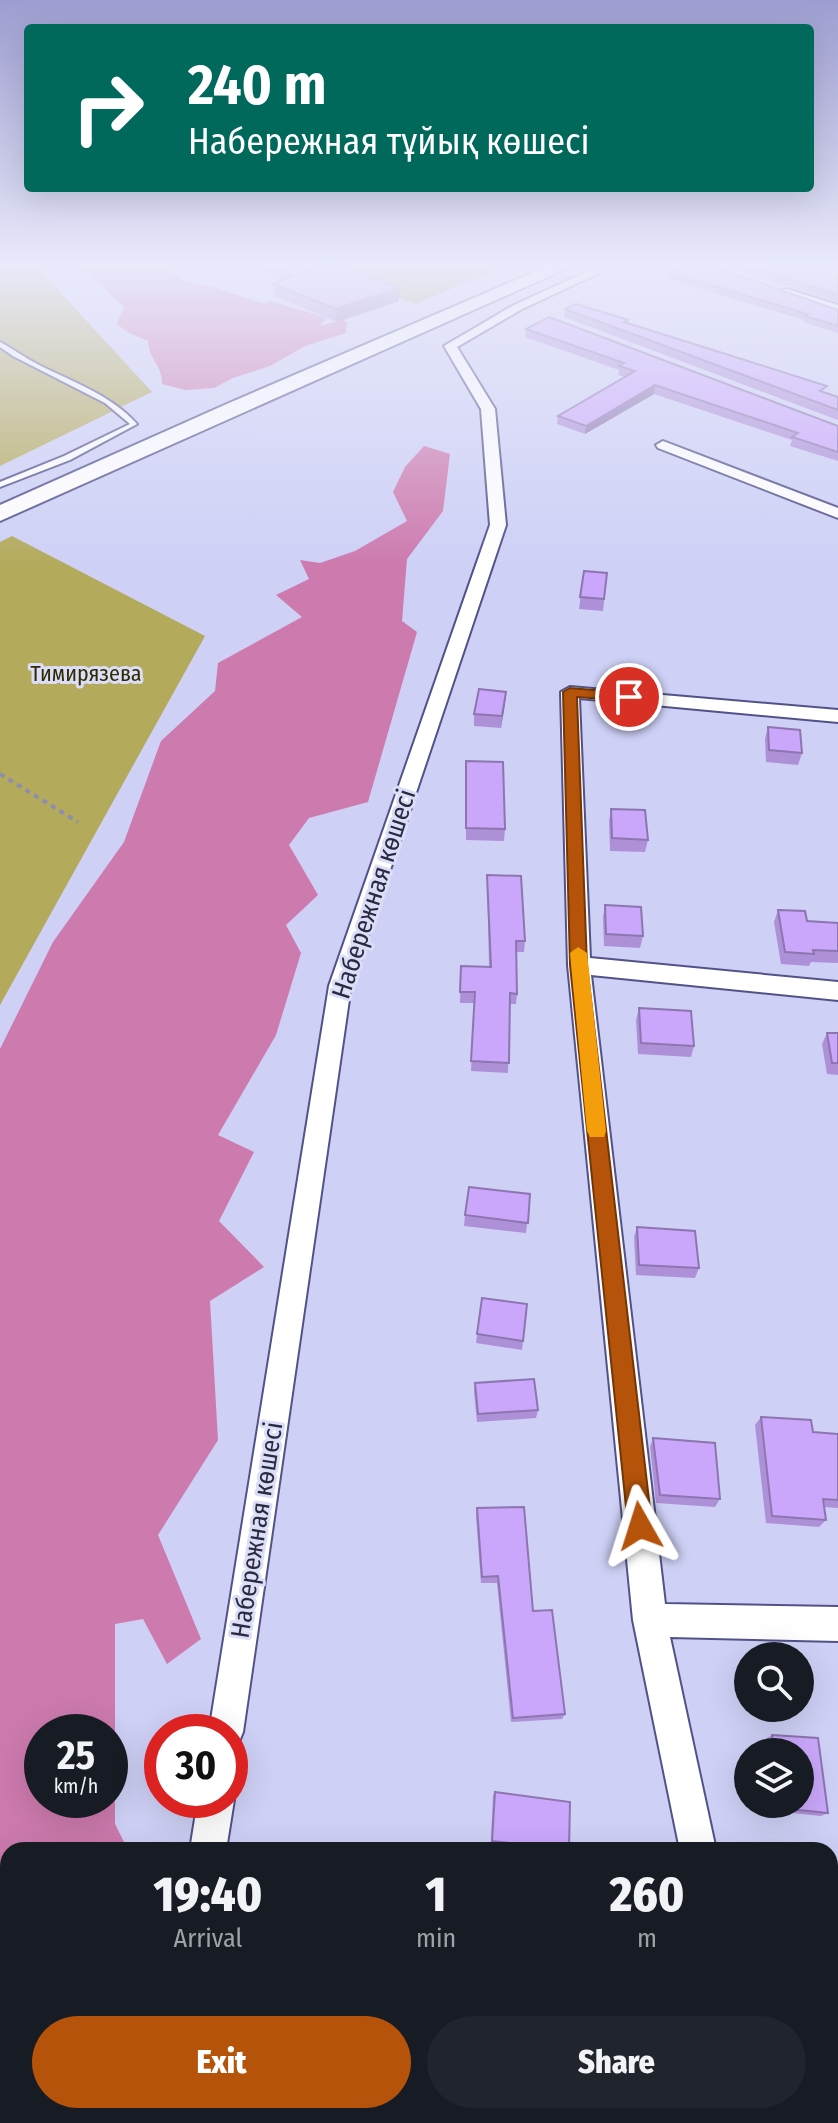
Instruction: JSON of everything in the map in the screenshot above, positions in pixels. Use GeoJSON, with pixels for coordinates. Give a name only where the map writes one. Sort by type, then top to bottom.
{"type":"FeatureCollection","features":[{"type":"Feature","properties":{"kind":"highway"},"geometry":{"type":"LineString","coordinates":[[0,514],[330,366]]}},
{"type":"Feature","properties":{"kind":"street","name":"Набережная көшесі"},"geometry":{"type":"LineString","coordinates":[[229,1714],[340,986],[498,525],[488,409],[462,366]]}},
{"type":"Feature","properties":{"kind":"street"},"geometry":{"type":"LineString","coordinates":[[663,445],[838,513]]}},
{"type":"Feature","properties":{"kind":"street"},"geometry":{"type":"LineString","coordinates":[[696,1842],[650,1620],[579,965],[570,692],[838,716]]}},
{"type":"Feature","properties":{"kind":"street"},"geometry":{"type":"LineString","coordinates":[[579,965],[838,991]]}},
{"type":"Feature","properties":{"kind":"street"},"geometry":{"type":"LineString","coordinates":[[650,1620],[838,1624]]}},
{"type":"Feature","properties":{"kind":"street"},"geometry":{"type":"LineString","coordinates":[[209,1842],[213,1818]]}},
{"type":"Feature","properties":{"kind":"lane"},"geometry":{"type":"LineString","coordinates":[[0,485],[67,458],[134,424],[98,398],[32,366]]}},
{"type":"Feature","properties":{"kind":"path"},"geometry":{"type":"LineString","coordinates":[[0,774],[78,822]]}},
{"type":"Feature","properties":{"kind":"green space"},"geometry":{"type":"Polygon","coordinates":[[[0,366],[128,366],[152,392],[0,466],[0,366]]]}},
{"type":"Feature","properties":{"kind":"green space","name":"Тимирязева"},"geometry":{"type":"Polygon","coordinates":[[[12,536],[205,636],[0,1005],[0,542],[12,536]]]}},
{"type":"Feature","properties":{"kind":"shaded area"},"geometry":{"type":"Polygon","coordinates":[[[157,366],[270,366],[214,388],[185,390],[162,384],[157,366]]]}},
{"type":"Feature","properties":{"kind":"shaded area"},"geometry":{"type":"Polygon","coordinates":[[[424,446],[450,454],[443,511],[407,559],[402,621],[417,632],[368,802],[309,818],[289,845],[318,895],[286,925],[301,953],[276,1035],[218,1135],[254,1152],[219,1221],[264,1267],[210,1301],[218,1440],[158,1535],[201,1639],[167,1664],[143,1619],[115,1624],[115,1714],[24,1714],[24,1818],[115,1818],[124,1842],[0,1842],[0,1049],[53,942],[124,842],[161,741],[215,691],[218,663],[302,617],[276,595],[309,579],[300,560],[320,563],[355,551],[407,521],[393,492],[405,467],[424,446]]]}},
{"type":"Feature","properties":{"kind":"building"},"geometry":{"type":"Polygon","coordinates":[[[619,366],[679,366],[838,426],[838,452],[792,437],[798,433],[655,385],[586,426],[558,416],[635,371],[619,366]]]}},
{"type":"Feature","properties":{"kind":"building"},"geometry":{"type":"Polygon","coordinates":[[[719,366],[764,366],[827,386],[820,391],[838,397],[838,410],[719,366]]]}},
{"type":"Feature","properties":{"kind":"building"},"geometry":{"type":"Polygon","coordinates":[[[584,571],[607,573],[604,599],[580,597],[584,571]]]}},
{"type":"Feature","properties":{"kind":"building"},"geometry":{"type":"Polygon","coordinates":[[[479,689],[506,692],[502,716],[474,714],[479,689]]]}},
{"type":"Feature","properties":{"kind":"building"},"geometry":{"type":"Polygon","coordinates":[[[768,727],[800,730],[802,753],[769,750],[768,727]]]}},
{"type":"Feature","properties":{"kind":"building"},"geometry":{"type":"Polygon","coordinates":[[[466,761],[503,762],[505,829],[466,828],[466,761]]]}},
{"type":"Feature","properties":{"kind":"building"},"geometry":{"type":"Polygon","coordinates":[[[611,809],[645,810],[648,840],[612,838],[611,809]]]}},
{"type":"Feature","properties":{"kind":"building"},"geometry":{"type":"Polygon","coordinates":[[[487,875],[521,876],[525,941],[516,941],[517,994],[510,993],[509,1063],[471,1061],[475,992],[460,992],[461,966],[491,967],[487,875]]]}},
{"type":"Feature","properties":{"kind":"building"},"geometry":{"type":"Polygon","coordinates":[[[605,905],[641,907],[643,936],[606,934],[605,905]]]}},
{"type":"Feature","properties":{"kind":"building"},"geometry":{"type":"Polygon","coordinates":[[[778,910],[805,911],[807,921],[838,923],[838,951],[813,950],[814,954],[785,952],[778,910]]]}},
{"type":"Feature","properties":{"kind":"building"},"geometry":{"type":"Polygon","coordinates":[[[639,1008],[691,1011],[694,1046],[641,1043],[639,1008]]]}},
{"type":"Feature","properties":{"kind":"building"},"geometry":{"type":"Polygon","coordinates":[[[827,1033],[838,1033],[838,1063],[832,1063],[827,1033]]]}},
{"type":"Feature","properties":{"kind":"building"},"geometry":{"type":"Polygon","coordinates":[[[469,1187],[530,1194],[528,1223],[465,1215],[469,1187]]]}},
{"type":"Feature","properties":{"kind":"building"},"geometry":{"type":"Polygon","coordinates":[[[637,1227],[695,1231],[699,1268],[639,1265],[637,1227]]]}},
{"type":"Feature","properties":{"kind":"building"},"geometry":{"type":"Polygon","coordinates":[[[482,1298],[527,1304],[523,1341],[477,1334],[482,1298]]]}},
{"type":"Feature","properties":{"kind":"building"},"geometry":{"type":"Polygon","coordinates":[[[534,1379],[538,1410],[478,1414],[475,1383],[534,1379]]]}},
{"type":"Feature","properties":{"kind":"building"},"geometry":{"type":"Polygon","coordinates":[[[761,1417],[811,1420],[813,1432],[838,1434],[838,1500],[823,1499],[826,1520],[772,1516],[761,1417]]]}},
{"type":"Feature","properties":{"kind":"building"},"geometry":{"type":"Polygon","coordinates":[[[653,1438],[715,1443],[720,1499],[660,1495],[653,1438]]]}},
{"type":"Feature","properties":{"kind":"building"},"geometry":{"type":"Polygon","coordinates":[[[524,1507],[533,1611],[552,1610],[565,1714],[513,1718],[498,1576],[482,1577],[477,1508],[524,1507]]]}},
{"type":"Feature","properties":{"kind":"building"},"geometry":{"type":"Polygon","coordinates":[[[772,1735],[818,1738],[828,1813],[814,1812],[814,1738],[772,1738],[772,1735]]]}},
{"type":"Feature","properties":{"kind":"building"},"geometry":{"type":"Polygon","coordinates":[[[495,1792],[570,1802],[569,1842],[492,1841],[495,1792]]]}},
{"type":"Feature","properties":{"kind":"slow traffic"},"geometry":{"type":"LineString","coordinates":[[578,953],[597,1131]]}},
{"type":"Feature","properties":{"kind":"route"},"geometry":{"type":"LineString","coordinates":[[629,697],[570,692],[579,965],[640,1526]]}}]}
